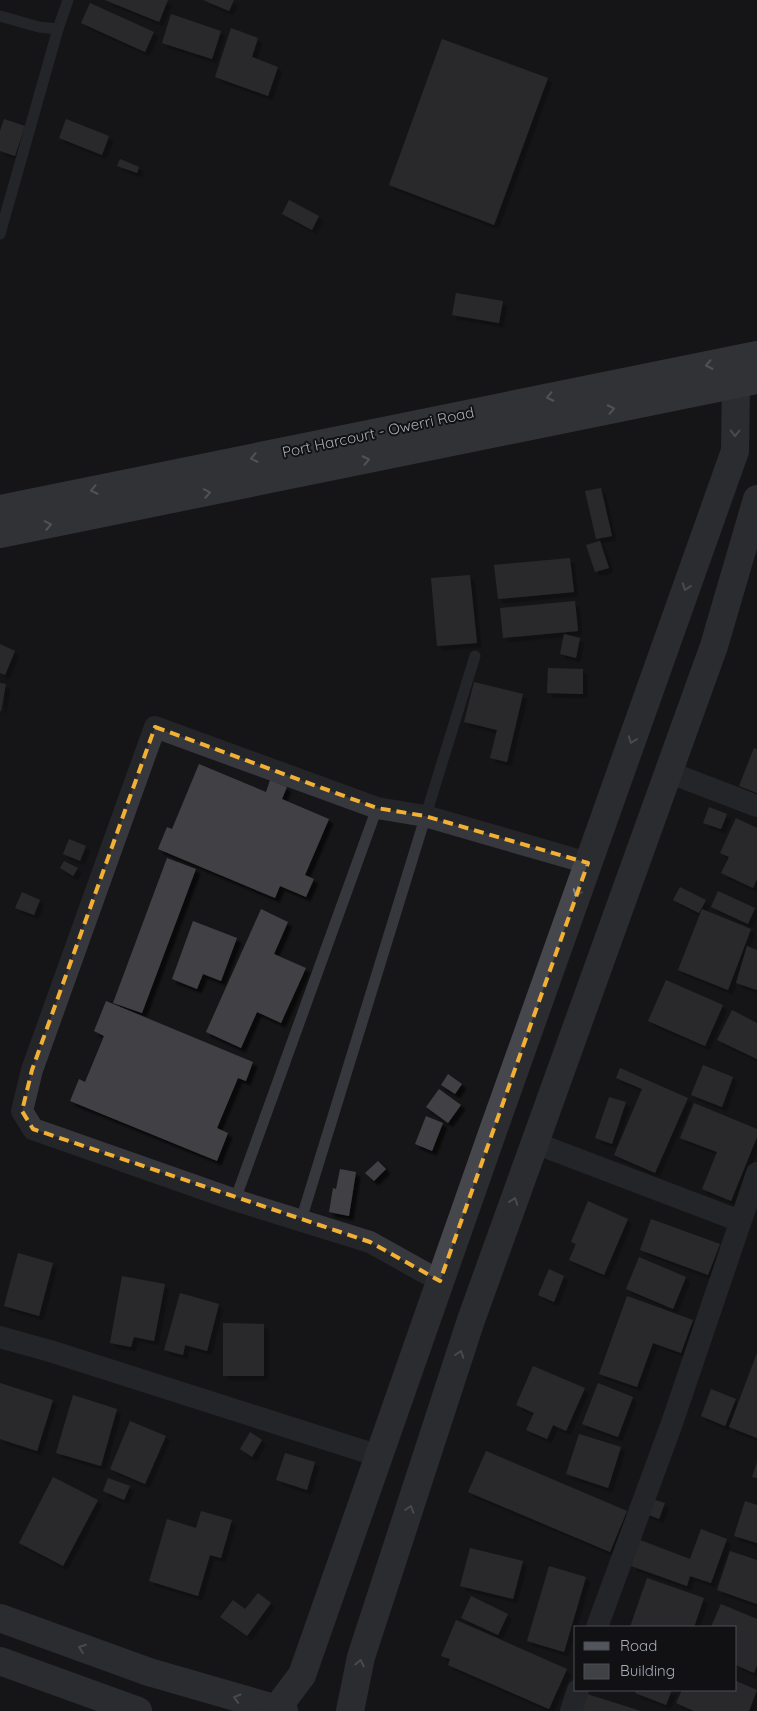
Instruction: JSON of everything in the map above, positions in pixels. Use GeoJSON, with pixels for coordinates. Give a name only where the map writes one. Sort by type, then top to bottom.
{"type":"FeatureCollection","features":[{"type":"Feature","properties":{"kind":"main road","name":"Port Harcourt - Owerri Road"},"geometry":{"type":"LineString","coordinates":[[0,509],[757,355]]}},
{"type":"Feature","properties":{"kind":"main road","name":"Port Harcourt - Owerri Road"},"geometry":{"type":"LineString","coordinates":[[0,534],[746,382]]}},
{"type":"Feature","properties":{"kind":"street"},"geometry":{"type":"LineString","coordinates":[[0,1618],[149,1672],[279,1710],[302,1675],[735,451],[746,382]]}},
{"type":"Feature","properties":{"kind":"street"},"geometry":{"type":"LineString","coordinates":[[350,1711],[361,1657],[465,1339],[714,646],[757,499]]}},
{"type":"Feature","properties":{"kind":"street"},"geometry":{"type":"LineString","coordinates":[[440,1281],[370,1242],[234,1200],[33,1130],[22,1111],[32,1070],[155,727],[377,808],[425,816],[588,863]]}},
{"type":"Feature","properties":{"kind":"street"},"geometry":{"type":"LineString","coordinates":[[668,772],[757,806]]}},
{"type":"Feature","properties":{"kind":"street"},"geometry":{"type":"LineString","coordinates":[[535,1143],[740,1221]]}},
{"type":"Feature","properties":{"kind":"street"},"geometry":{"type":"LineString","coordinates":[[597,1626],[672,1423],[757,1173]]}},
{"type":"Feature","properties":{"kind":"street"},"geometry":{"type":"LineString","coordinates":[[0,1337],[50,1351],[379,1456]]}},
{"type":"Feature","properties":{"kind":"street"},"geometry":{"type":"LineString","coordinates":[[0,1661],[138,1711]]}},
{"type":"Feature","properties":{"kind":"street"},"geometry":{"type":"LineString","coordinates":[[571,1711],[578,1691]]}},
{"type":"Feature","properties":{"kind":"lane"},"geometry":{"type":"LineString","coordinates":[[0,234],[58,29],[68,0]]}},
{"type":"Feature","properties":{"kind":"lane"},"geometry":{"type":"LineString","coordinates":[[0,16],[39,27],[58,29]]}},
{"type":"Feature","properties":{"kind":"lane"},"geometry":{"type":"LineString","coordinates":[[301,1220],[475,656]]}},
{"type":"Feature","properties":{"kind":"lane"},"geometry":{"type":"LineString","coordinates":[[234,1200],[377,808]]}},
{"type":"Feature","properties":{"kind":"highlighted area"},"geometry":{"type":"Polygon","coordinates":[[[155,727],[377,808],[425,816],[588,863],[440,1281],[370,1242],[33,1129],[22,1111],[32,1070],[155,727]]]}},
{"type":"Feature","properties":{"kind":"building"},"geometry":{"type":"Polygon","coordinates":[[[105,0],[168,0],[159,22],[105,0]]]}},
{"type":"Feature","properties":{"kind":"building"},"geometry":{"type":"Polygon","coordinates":[[[203,0],[234,0],[229,11],[203,0]]]}},
{"type":"Feature","properties":{"kind":"building"},"geometry":{"type":"Polygon","coordinates":[[[90,3],[154,32],[145,52],[81,23],[90,3]]]}},
{"type":"Feature","properties":{"kind":"building"},"geometry":{"type":"Polygon","coordinates":[[[171,14],[221,31],[212,59],[162,43],[171,14]]]}},
{"type":"Feature","properties":{"kind":"building"},"geometry":{"type":"Polygon","coordinates":[[[231,28],[258,38],[252,57],[278,67],[268,96],[215,77],[231,28]]]}},
{"type":"Feature","properties":{"kind":"building"},"geometry":{"type":"Polygon","coordinates":[[[442,39],[548,78],[494,225],[389,185],[442,39]]]}},
{"type":"Feature","properties":{"kind":"building"},"geometry":{"type":"Polygon","coordinates":[[[4,119],[25,126],[15,156],[0,151],[0,131],[4,119]]]}},
{"type":"Feature","properties":{"kind":"building"},"geometry":{"type":"Polygon","coordinates":[[[66,119],[109,136],[102,155],[59,138],[66,119]]]}},
{"type":"Feature","properties":{"kind":"building"},"geometry":{"type":"Polygon","coordinates":[[[120,159],[139,167],[137,173],[117,166],[120,159]]]}},
{"type":"Feature","properties":{"kind":"building"},"geometry":{"type":"Polygon","coordinates":[[[289,200],[319,216],[312,230],[282,214],[289,200]]]}},
{"type":"Feature","properties":{"kind":"building"},"geometry":{"type":"Polygon","coordinates":[[[456,293],[503,301],[499,323],[452,315],[456,293]]]}},
{"type":"Feature","properties":{"kind":"building"},"geometry":{"type":"Polygon","coordinates":[[[601,488],[612,536],[596,539],[585,491],[601,488]]]}},
{"type":"Feature","properties":{"kind":"building"},"geometry":{"type":"Polygon","coordinates":[[[600,541],[609,568],[595,572],[586,545],[600,541]]]}},
{"type":"Feature","properties":{"kind":"building"},"geometry":{"type":"Polygon","coordinates":[[[570,558],[574,592],[498,599],[494,565],[570,558]]]}},
{"type":"Feature","properties":{"kind":"building"},"geometry":{"type":"Polygon","coordinates":[[[470,575],[477,643],[437,646],[431,578],[470,575]]]}},
{"type":"Feature","properties":{"kind":"building"},"geometry":{"type":"Polygon","coordinates":[[[575,601],[578,631],[503,638],[500,608],[575,601]]]}},
{"type":"Feature","properties":{"kind":"building"},"geometry":{"type":"Polygon","coordinates":[[[564,634],[580,638],[576,658],[560,654],[564,634]]]}},
{"type":"Feature","properties":{"kind":"building"},"geometry":{"type":"Polygon","coordinates":[[[0,644],[15,651],[5,675],[0,673],[0,644]]]}},
{"type":"Feature","properties":{"kind":"building"},"geometry":{"type":"Polygon","coordinates":[[[548,668],[583,669],[583,694],[547,693],[548,668]]]}},
{"type":"Feature","properties":{"kind":"building"},"geometry":{"type":"Polygon","coordinates":[[[474,682],[523,694],[507,762],[490,758],[497,730],[464,722],[474,682]]]}},
{"type":"Feature","properties":{"kind":"building"},"geometry":{"type":"Polygon","coordinates":[[[0,683],[6,684],[1,711],[0,711],[0,683]]]}},
{"type":"Feature","properties":{"kind":"building"},"geometry":{"type":"Polygon","coordinates":[[[754,748],[757,749],[757,793],[739,786],[754,748]]]}},
{"type":"Feature","properties":{"kind":"building"},"geometry":{"type":"Polygon","coordinates":[[[199,764],[266,792],[270,780],[287,787],[282,799],[329,819],[305,875],[314,879],[306,897],[280,886],[275,898],[158,849],[167,827],[172,829],[199,764]]]}},
{"type":"Feature","properties":{"kind":"building"},"geometry":{"type":"Polygon","coordinates":[[[709,807],[727,814],[721,829],[703,823],[709,807]]]}},
{"type":"Feature","properties":{"kind":"building"},"geometry":{"type":"Polygon","coordinates":[[[736,818],[757,828],[757,879],[753,888],[721,873],[729,857],[720,853],[736,818]]]}},
{"type":"Feature","properties":{"kind":"building"},"geometry":{"type":"Polygon","coordinates":[[[69,839],[86,846],[80,861],[63,854],[69,839]]]}},
{"type":"Feature","properties":{"kind":"building"},"geometry":{"type":"Polygon","coordinates":[[[167,858],[196,869],[142,1013],[113,1003],[167,858]]]}},
{"type":"Feature","properties":{"kind":"building"},"geometry":{"type":"Polygon","coordinates":[[[64,861],[78,868],[73,876],[60,868],[64,861]]]}},
{"type":"Feature","properties":{"kind":"building"},"geometry":{"type":"Polygon","coordinates":[[[680,887],[706,900],[699,913],[673,900],[680,887]]]}},
{"type":"Feature","properties":{"kind":"building"},"geometry":{"type":"Polygon","coordinates":[[[718,891],[755,908],[748,924],[711,907],[718,891]]]}},
{"type":"Feature","properties":{"kind":"building"},"geometry":{"type":"Polygon","coordinates":[[[22,892],[40,900],[34,915],[15,908],[22,892]]]}},
{"type":"Feature","properties":{"kind":"building"},"geometry":{"type":"Polygon","coordinates":[[[261,909],[288,922],[274,954],[306,968],[281,1023],[257,1012],[241,1048],[206,1032],[261,909]]]}},
{"type":"Feature","properties":{"kind":"building"},"geometry":{"type":"Polygon","coordinates":[[[702,909],[751,929],[728,990],[678,970],[702,909]]]}},
{"type":"Feature","properties":{"kind":"building"},"geometry":{"type":"Polygon","coordinates":[[[193,921],[237,938],[221,981],[203,974],[197,989],[172,979],[193,921]]]}},
{"type":"Feature","properties":{"kind":"building"},"geometry":{"type":"Polygon","coordinates":[[[747,946],[757,950],[757,990],[736,983],[747,946]]]}},
{"type":"Feature","properties":{"kind":"building"},"geometry":{"type":"Polygon","coordinates":[[[666,980],[723,1005],[705,1046],[648,1021],[666,980]]]}},
{"type":"Feature","properties":{"kind":"building"},"geometry":{"type":"Polygon","coordinates":[[[106,1001],[253,1062],[246,1081],[238,1078],[217,1128],[228,1133],[217,1161],[70,1101],[79,1079],[85,1082],[104,1036],[94,1031],[106,1001]]]}},
{"type":"Feature","properties":{"kind":"building"},"geometry":{"type":"Polygon","coordinates":[[[732,1010],[757,1023],[757,1059],[717,1040],[732,1010]]]}},
{"type":"Feature","properties":{"kind":"building"},"geometry":{"type":"Polygon","coordinates":[[[703,1065],[733,1077],[722,1107],[691,1095],[703,1065]]]}},
{"type":"Feature","properties":{"kind":"building"},"geometry":{"type":"Polygon","coordinates":[[[620,1068],[688,1098],[655,1173],[614,1155],[642,1089],[616,1078],[620,1068]]]}},
{"type":"Feature","properties":{"kind":"building"},"geometry":{"type":"Polygon","coordinates":[[[448,1074],[462,1084],[455,1094],[441,1085],[448,1074]]]}},
{"type":"Feature","properties":{"kind":"building"},"geometry":{"type":"Polygon","coordinates":[[[439,1089],[461,1105],[448,1123],[426,1107],[439,1089]]]}},
{"type":"Feature","properties":{"kind":"building"},"geometry":{"type":"Polygon","coordinates":[[[609,1097],[626,1102],[612,1144],[595,1138],[609,1097]]]}},
{"type":"Feature","properties":{"kind":"building"},"geometry":{"type":"Polygon","coordinates":[[[694,1103],[757,1129],[757,1137],[731,1201],[702,1189],[717,1152],[680,1138],[694,1103]]]}},
{"type":"Feature","properties":{"kind":"building"},"geometry":{"type":"Polygon","coordinates":[[[426,1116],[443,1123],[432,1151],[415,1144],[426,1116]]]}},
{"type":"Feature","properties":{"kind":"building"},"geometry":{"type":"Polygon","coordinates":[[[378,1161],[386,1169],[374,1181],[365,1173],[378,1161]]]}},
{"type":"Feature","properties":{"kind":"building"},"geometry":{"type":"Polygon","coordinates":[[[340,1169],[356,1172],[349,1216],[329,1212],[333,1188],[336,1189],[340,1169]]]}},
{"type":"Feature","properties":{"kind":"building"},"geometry":{"type":"Polygon","coordinates":[[[588,1201],[628,1219],[604,1275],[569,1260],[576,1244],[571,1242],[588,1201]]]}},
{"type":"Feature","properties":{"kind":"building"},"geometry":{"type":"Polygon","coordinates":[[[651,1219],[720,1244],[708,1275],[640,1250],[651,1219]]]}},
{"type":"Feature","properties":{"kind":"building"},"geometry":{"type":"Polygon","coordinates":[[[18,1253],[53,1263],[39,1316],[4,1306],[18,1253]]]}},
{"type":"Feature","properties":{"kind":"building"},"geometry":{"type":"Polygon","coordinates":[[[639,1257],[686,1277],[673,1309],[626,1289],[639,1257]]]}},
{"type":"Feature","properties":{"kind":"building"},"geometry":{"type":"Polygon","coordinates":[[[549,1269],[564,1276],[554,1302],[538,1295],[549,1269]]]}},
{"type":"Feature","properties":{"kind":"building"},"geometry":{"type":"Polygon","coordinates":[[[122,1276],[165,1284],[154,1341],[134,1337],[131,1347],[110,1343],[122,1276]]]}},
{"type":"Feature","properties":{"kind":"building"},"geometry":{"type":"Polygon","coordinates":[[[180,1293],[219,1304],[207,1351],[185,1345],[183,1355],[164,1350],[180,1293]]]}},
{"type":"Feature","properties":{"kind":"building"},"geometry":{"type":"Polygon","coordinates":[[[627,1296],[693,1320],[681,1353],[653,1343],[637,1387],[599,1374],[627,1296]]]}},
{"type":"Feature","properties":{"kind":"building"},"geometry":{"type":"Polygon","coordinates":[[[223,1323],[264,1324],[264,1376],[223,1376],[223,1323]]]}},
{"type":"Feature","properties":{"kind":"building"},"geometry":{"type":"Polygon","coordinates":[[[757,1353],[757,1438],[729,1427],[757,1353]]]}},
{"type":"Feature","properties":{"kind":"building"},"geometry":{"type":"Polygon","coordinates":[[[533,1366],[585,1388],[566,1431],[553,1425],[547,1439],[526,1430],[534,1413],[516,1405],[533,1366]]]}},
{"type":"Feature","properties":{"kind":"building"},"geometry":{"type":"Polygon","coordinates":[[[0,1383],[53,1400],[37,1451],[0,1439],[0,1383]]]}},
{"type":"Feature","properties":{"kind":"building"},"geometry":{"type":"Polygon","coordinates":[[[598,1383],[633,1397],[618,1437],[582,1424],[598,1383]]]}},
{"type":"Feature","properties":{"kind":"building"},"geometry":{"type":"Polygon","coordinates":[[[711,1389],[736,1399],[725,1426],[701,1416],[711,1389]]]}},
{"type":"Feature","properties":{"kind":"building"},"geometry":{"type":"Polygon","coordinates":[[[73,1395],[117,1409],[101,1466],[56,1453],[73,1395]]]}},
{"type":"Feature","properties":{"kind":"building"},"geometry":{"type":"Polygon","coordinates":[[[130,1421],[166,1436],[145,1484],[110,1469],[130,1421]]]}},
{"type":"Feature","properties":{"kind":"building"},"geometry":{"type":"Polygon","coordinates":[[[250,1432],[262,1440],[252,1457],[240,1449],[250,1432]]]}},
{"type":"Feature","properties":{"kind":"building"},"geometry":{"type":"Polygon","coordinates":[[[579,1434],[621,1447],[608,1488],[566,1474],[579,1434]]]}},
{"type":"Feature","properties":{"kind":"building"},"geometry":{"type":"Polygon","coordinates":[[[486,1451],[627,1511],[610,1552],[468,1492],[486,1451]]]}},
{"type":"Feature","properties":{"kind":"building"},"geometry":{"type":"Polygon","coordinates":[[[285,1453],[315,1462],[307,1490],[276,1480],[285,1453]]]}},
{"type":"Feature","properties":{"kind":"building"},"geometry":{"type":"Polygon","coordinates":[[[757,1462],[757,1478],[752,1477],[757,1462]]]}},
{"type":"Feature","properties":{"kind":"building"},"geometry":{"type":"Polygon","coordinates":[[[53,1477],[98,1500],[63,1566],[19,1543],[53,1477]]]}},
{"type":"Feature","properties":{"kind":"building"},"geometry":{"type":"Polygon","coordinates":[[[108,1478],[130,1486],[124,1500],[103,1491],[108,1478]]]}},
{"type":"Feature","properties":{"kind":"building"},"geometry":{"type":"Polygon","coordinates":[[[649,1498],[665,1503],[659,1519],[644,1513],[649,1498]]]}},
{"type":"Feature","properties":{"kind":"building"},"geometry":{"type":"Polygon","coordinates":[[[745,1501],[757,1505],[757,1543],[734,1536],[745,1501]]]}},
{"type":"Feature","properties":{"kind":"building"},"geometry":{"type":"Polygon","coordinates":[[[201,1511],[232,1520],[221,1558],[210,1555],[198,1596],[149,1581],[167,1519],[196,1528],[201,1511]]]}},
{"type":"Feature","properties":{"kind":"building"},"geometry":{"type":"Polygon","coordinates":[[[701,1529],[727,1539],[711,1583],[690,1576],[687,1586],[631,1566],[640,1540],[690,1559],[701,1529]]]}},
{"type":"Feature","properties":{"kind":"building"},"geometry":{"type":"Polygon","coordinates":[[[470,1548],[523,1561],[513,1599],[460,1586],[470,1548]]]}},
{"type":"Feature","properties":{"kind":"building"},"geometry":{"type":"Polygon","coordinates":[[[730,1551],[757,1560],[757,1604],[717,1590],[730,1551]]]}},
{"type":"Feature","properties":{"kind":"building"},"geometry":{"type":"Polygon","coordinates":[[[549,1566],[586,1577],[564,1652],[527,1641],[549,1566]]]}},
{"type":"Feature","properties":{"kind":"building"},"geometry":{"type":"Polygon","coordinates":[[[647,1578],[704,1598],[694,1626],[630,1626],[647,1578]]]}},
{"type":"Feature","properties":{"kind":"building"},"geometry":{"type":"Polygon","coordinates":[[[258,1593],[271,1603],[247,1636],[220,1617],[233,1600],[245,1609],[258,1593]]]}},
{"type":"Feature","properties":{"kind":"building"},"geometry":{"type":"Polygon","coordinates":[[[471,1596],[508,1614],[498,1635],[461,1618],[471,1596]]]}},
{"type":"Feature","properties":{"kind":"building"},"geometry":{"type":"Polygon","coordinates":[[[721,1604],[757,1619],[757,1665],[754,1673],[737,1665],[737,1626],[711,1626],[721,1604]]]}},
{"type":"Feature","properties":{"kind":"building"},"geometry":{"type":"Polygon","coordinates":[[[456,1620],[567,1669],[549,1709],[448,1665],[450,1659],[441,1656],[456,1620]]]}},
{"type":"Feature","properties":{"kind":"building"},"geometry":{"type":"Polygon","coordinates":[[[737,1681],[757,1690],[749,1711],[694,1711],[676,1703],[682,1691],[737,1691],[737,1681]]]}},
{"type":"Feature","properties":{"kind":"building"},"geometry":{"type":"Polygon","coordinates":[[[636,1691],[672,1691],[666,1705],[635,1693],[636,1691]]]}},
{"type":"Feature","properties":{"kind":"building"},"geometry":{"type":"Polygon","coordinates":[[[587,1694],[641,1711],[582,1711],[587,1694]]]}}]}
